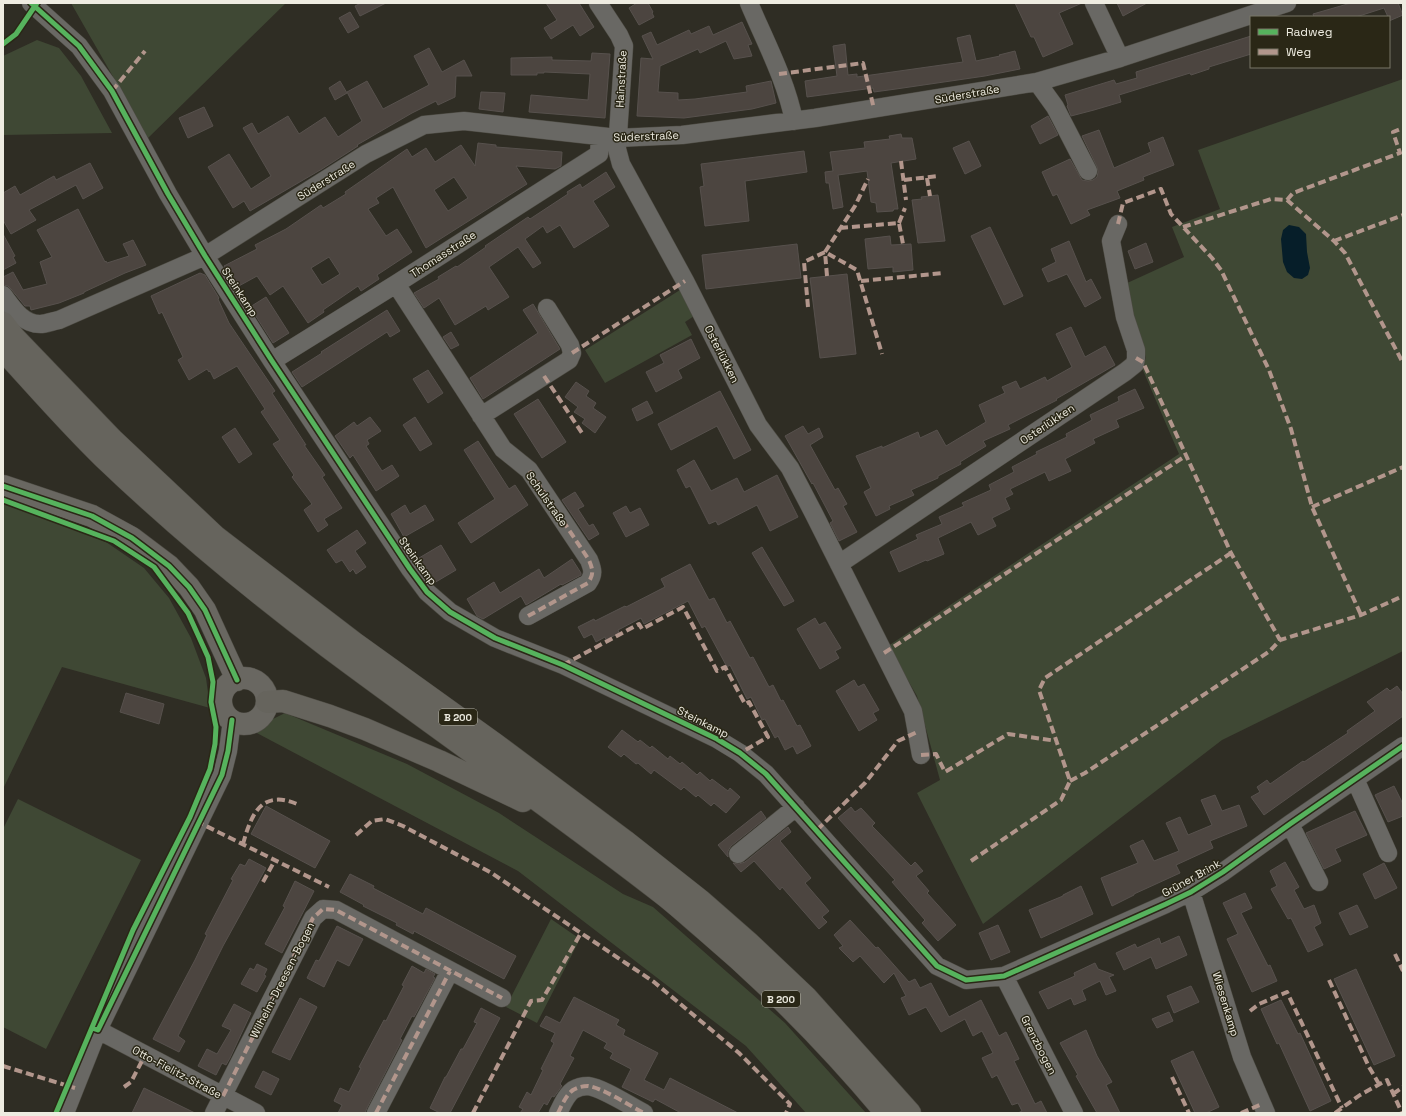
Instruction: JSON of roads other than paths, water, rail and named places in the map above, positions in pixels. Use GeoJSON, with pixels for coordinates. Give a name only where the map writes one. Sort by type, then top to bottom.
{"type":"FeatureCollection","features":[{"type":"Feature","properties":{"kind":"highway","name":"B 200"},"geometry":{"type":"LineString","coordinates":[[3,323],[14,337],[112,439],[216,537],[353,642],[495,744],[625,841],[701,901],[750,944],[806,997],[910,1113]]}},
{"type":"Feature","properties":{"kind":"highway","name":"B 200"},"geometry":{"type":"LineString","coordinates":[[3,350],[101,455],[254,590],[666,896],[736,957],[792,1010],[844,1065],[886,1113]]}},
{"type":"Feature","properties":{"kind":"highway"},"geometry":{"type":"LineString","coordinates":[[267,702],[283,702],[330,716],[365,729],[439,761],[566,821]]}},
{"type":"Feature","properties":{"kind":"main road"},"geometry":{"type":"LineString","coordinates":[[3,486],[92,516],[132,538],[169,566],[189,587],[204,610],[238,680]]}},
{"type":"Feature","properties":{"kind":"main road"},"geometry":{"type":"LineString","coordinates":[[245,679],[258,683],[263,688],[267,702],[266,709],[258,720],[245,724],[238,723],[226,716],[222,702],[226,688],[231,683],[245,679]]}},
{"type":"Feature","properties":{"kind":"street","name":"Steinkamp"},"geometry":{"type":"LineString","coordinates":[[30,3],[79,46],[112,91],[168,194],[205,256],[272,361],[410,569],[428,592],[450,612],[495,638],[563,664],[717,739],[740,752],[766,774],[937,966],[966,980]]}},
{"type":"Feature","properties":{"kind":"street","name":"Hainstraße"},"geometry":{"type":"LineString","coordinates":[[598,3],[619,35],[624,46],[609,138]]}},
{"type":"Feature","properties":{"kind":"street"},"geometry":{"type":"LineString","coordinates":[[749,3],[792,108],[794,121]]}},
{"type":"Feature","properties":{"kind":"street"},"geometry":{"type":"LineString","coordinates":[[1094,3],[1120,58]]}},
{"type":"Feature","properties":{"kind":"street","name":"Süderstraße"},"geometry":{"type":"LineString","coordinates":[[3,294],[16,313],[31,323],[40,324],[59,320],[205,256],[366,154],[424,125],[464,121],[609,138],[682,135],[794,121],[914,103],[1037,82],[1120,58],[1287,3]]}},
{"type":"Feature","properties":{"kind":"street"},"geometry":{"type":"LineString","coordinates":[[1037,82],[1055,107],[1088,171]]}},
{"type":"Feature","properties":{"kind":"street","name":"Thomasstraße"},"geometry":{"type":"LineString","coordinates":[[272,361],[396,284],[599,154],[609,138]]}},
{"type":"Feature","properties":{"kind":"street","name":"Osterlükken"},"geometry":{"type":"LineString","coordinates":[[609,138],[617,149],[621,164],[685,281],[758,425],[790,468],[839,564],[913,711],[921,754]]}},
{"type":"Feature","properties":{"kind":"street","name":"Osterlükken"},"geometry":{"type":"LineString","coordinates":[[839,564],[1135,364],[1136,350],[1125,317],[1111,241],[1118,224]]}},
{"type":"Feature","properties":{"kind":"street","name":"Schulstraße"},"geometry":{"type":"LineString","coordinates":[[396,284],[503,449],[529,470],[589,560],[593,569],[593,576],[588,583],[528,616]]}},
{"type":"Feature","properties":{"kind":"street"},"geometry":{"type":"LineString","coordinates":[[481,416],[569,360],[572,353],[570,345],[547,308]]}},
{"type":"Feature","properties":{"kind":"street"},"geometry":{"type":"LineString","coordinates":[[66,1113],[98,1030],[222,775],[228,751],[232,720]]}},
{"type":"Feature","properties":{"kind":"street","name":"Grüner Brink"},"geometry":{"type":"LineString","coordinates":[[966,980],[1004,976],[1191,892],[1224,872],[1290,824],[1403,746]]}},
{"type":"Feature","properties":{"kind":"street"},"geometry":{"type":"LineString","coordinates":[[1355,779],[1388,853]]}},
{"type":"Feature","properties":{"kind":"street"},"geometry":{"type":"LineString","coordinates":[[738,854],[796,807]]}},
{"type":"Feature","properties":{"kind":"street"},"geometry":{"type":"LineString","coordinates":[[1290,824],[1319,882]]}},
{"type":"Feature","properties":{"kind":"street","name":"Wiesenkamp"},"geometry":{"type":"LineString","coordinates":[[1191,892],[1238,1042],[1266,1113]]}},
{"type":"Feature","properties":{"kind":"street","name":"Wilhelm-Dreesen-Bogen"},"geometry":{"type":"LineString","coordinates":[[214,1113],[313,918],[323,909],[336,910],[450,972],[502,998]]}},
{"type":"Feature","properties":{"kind":"street"},"geometry":{"type":"LineString","coordinates":[[376,1113],[450,972]]}},
{"type":"Feature","properties":{"kind":"street","name":"Grenzbogen"},"geometry":{"type":"LineString","coordinates":[[1004,976],[1074,1113]]}},
{"type":"Feature","properties":{"kind":"street","name":"Otto-Fielitz-Straße"},"geometry":{"type":"LineString","coordinates":[[98,1030],[256,1113]]}},
{"type":"Feature","properties":{"kind":"street"},"geometry":{"type":"LineString","coordinates":[[558,1113],[568,1096],[574,1090],[581,1086],[589,1086],[600,1090],[644,1113]]}},
{"type":"Feature","properties":{"kind":"water"},"geometry":{"type":"Polygon","coordinates":[[[1289,225],[1299,227],[1306,234],[1310,268],[1308,275],[1302,279],[1294,278],[1287,272],[1283,262],[1281,239],[1283,230],[1289,225]]]}}]}
